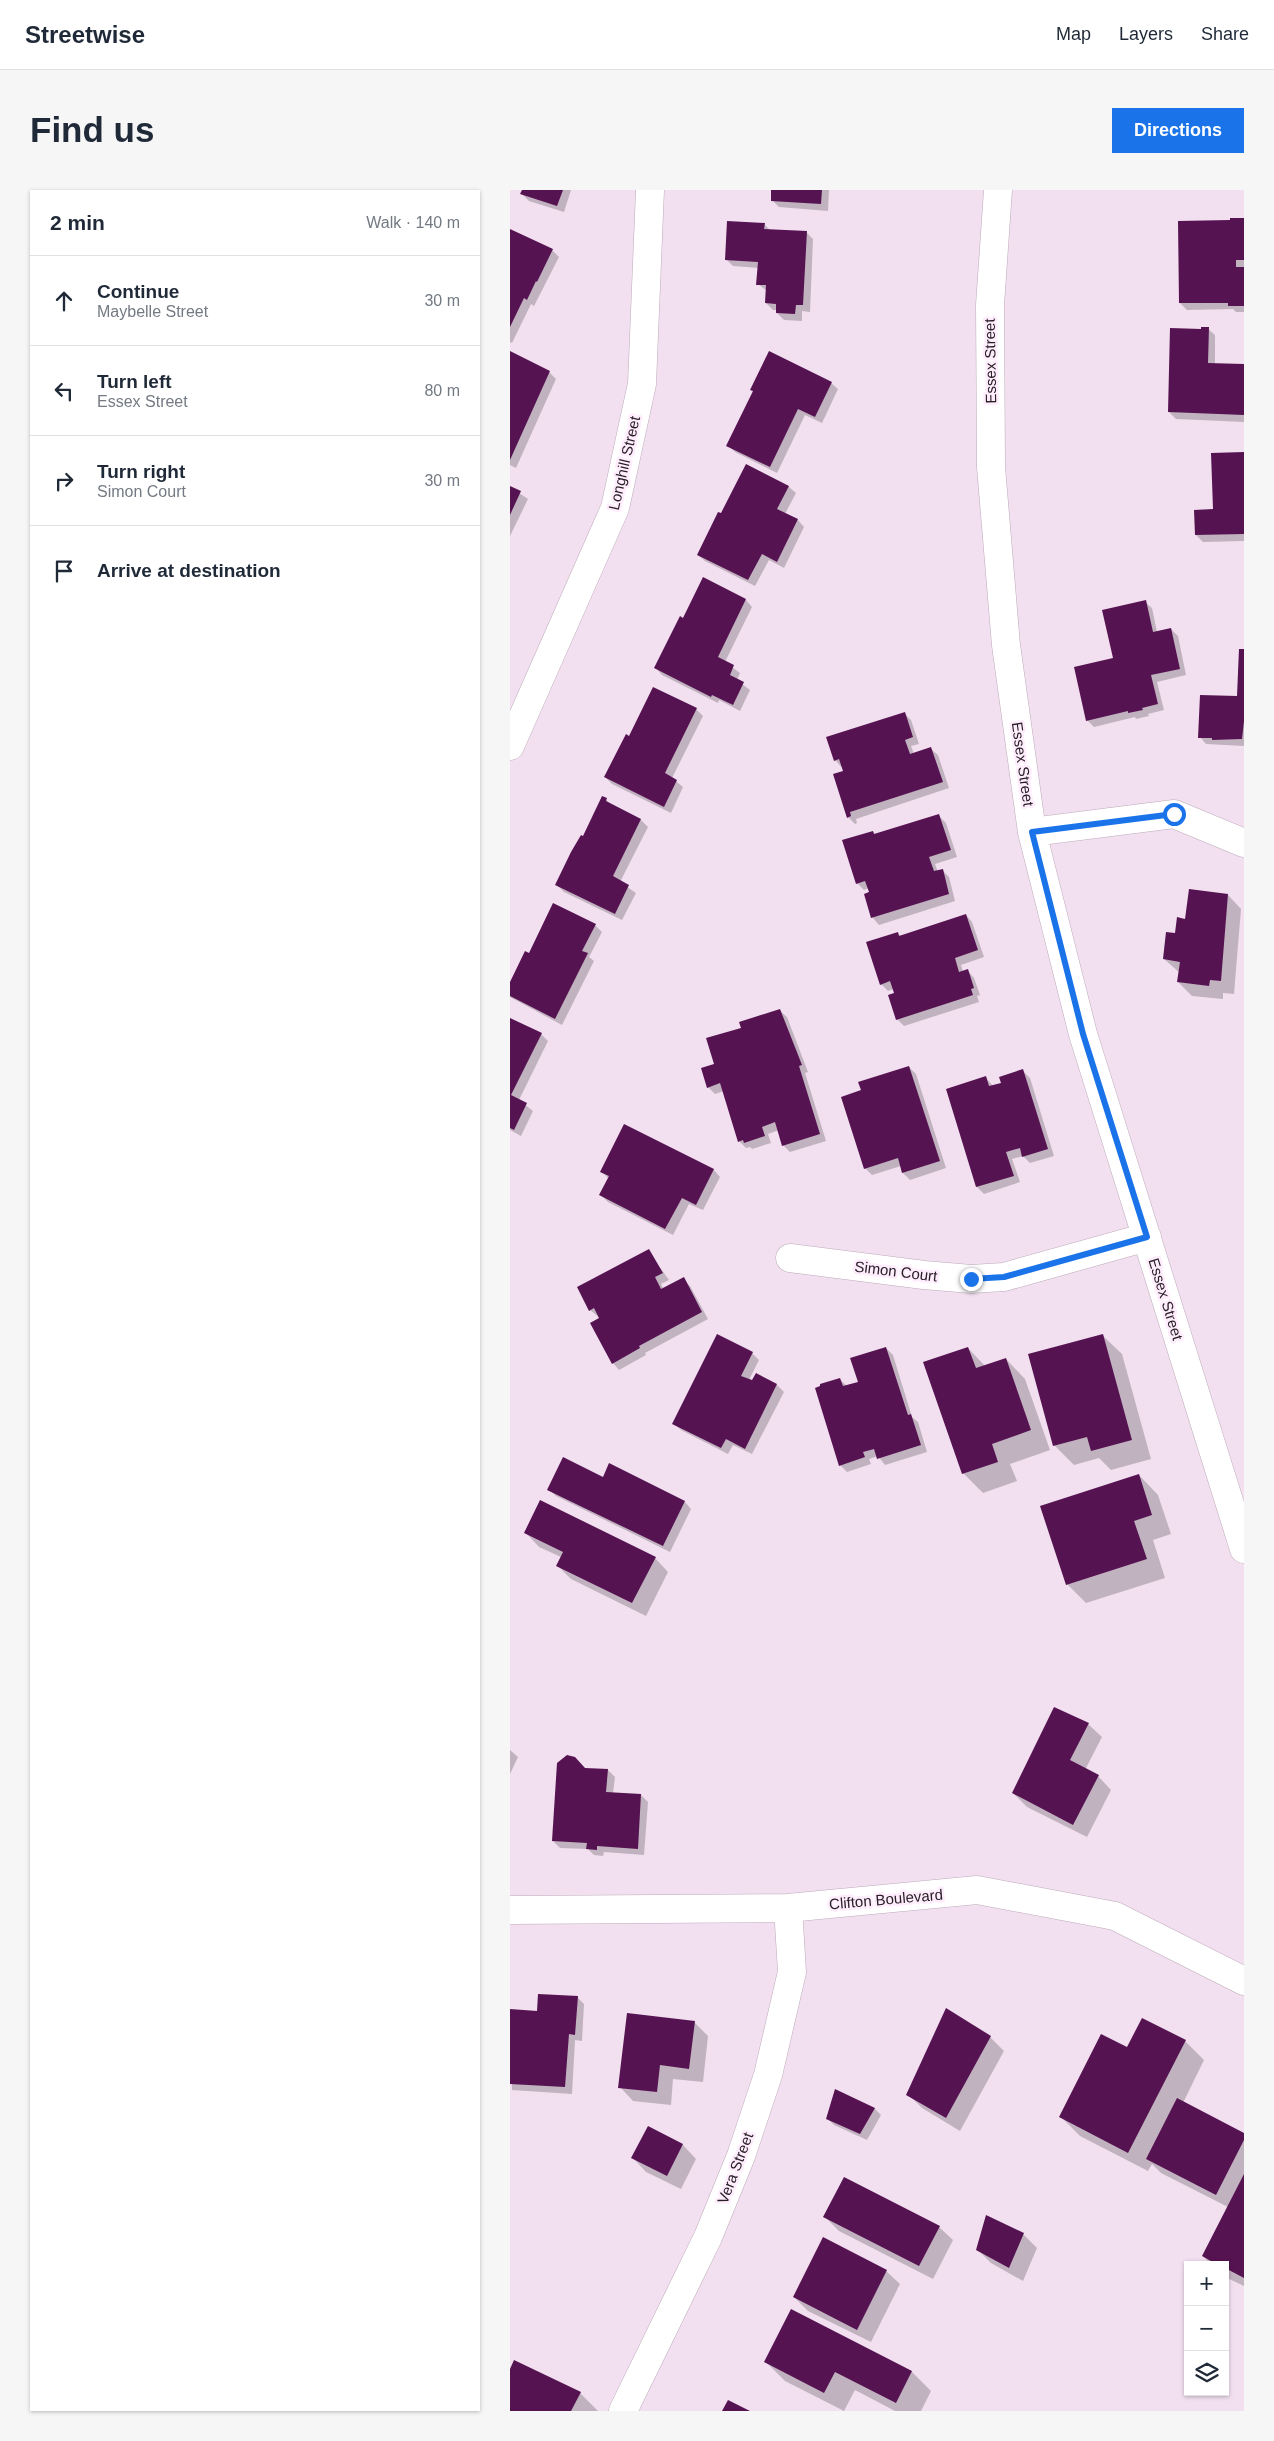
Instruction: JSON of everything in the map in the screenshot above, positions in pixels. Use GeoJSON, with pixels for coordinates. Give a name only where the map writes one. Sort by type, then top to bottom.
{"type":"FeatureCollection","features":[{"type":"Feature","properties":{"kind":"street","name":"Longhill Street"},"geometry":{"type":"LineString","coordinates":[[510,746],[615,508],[642,384],[650,190]]}},
{"type":"Feature","properties":{"kind":"street","name":"Essex Street"},"geometry":{"type":"LineString","coordinates":[[998,190],[990,305],[992,467],[1006,644],[1032,832],[1083,1034],[1244,1549]]}},
{"type":"Feature","properties":{"kind":"street"},"geometry":{"type":"LineString","coordinates":[[1032,832],[1174,814],[1244,843]]}},
{"type":"Feature","properties":{"kind":"street","name":"Simon Court"},"geometry":{"type":"LineString","coordinates":[[790,1258],[924,1276],[971,1279],[1004,1277],[1147,1237]]}},
{"type":"Feature","properties":{"kind":"street","name":"Clifton Boulevard"},"geometry":{"type":"LineString","coordinates":[[510,1910],[788,1908],[978,1890],[1115,1916],[1244,1981]]}},
{"type":"Feature","properties":{"kind":"street","name":"Vera Street"},"geometry":{"type":"LineString","coordinates":[[623,2411],[708,2237],[741,2156],[768,2075],[792,1972],[788,1908]]}},
{"type":"Feature","properties":{"kind":"building"},"geometry":{"type":"Polygon","coordinates":[[[522,190],[563,190],[557,206],[520,194],[522,190]]]}},
{"type":"Feature","properties":{"kind":"building"},"geometry":{"type":"Polygon","coordinates":[[[771,190],[822,190],[821,204],[771,201],[771,190]]]}},
{"type":"Feature","properties":{"kind":"building"},"geometry":{"type":"Polygon","coordinates":[[[1230,218],[1244,218],[1244,260],[1236,260],[1236,267],[1244,267],[1244,306],[1228,306],[1228,303],[1179,303],[1178,221],[1230,220],[1230,218]]]}},
{"type":"Feature","properties":{"kind":"building"},"geometry":{"type":"Polygon","coordinates":[[[727,221],[765,223],[764,229],[807,231],[803,305],[796,305],[795,314],[776,313],[776,304],[765,303],[766,285],[756,285],[758,262],[725,260],[727,221]]]}},
{"type":"Feature","properties":{"kind":"building"},"geometry":{"type":"Polygon","coordinates":[[[510,229],[553,249],[537,282],[527,300],[524,298],[510,327],[510,229]]]}},
{"type":"Feature","properties":{"kind":"building"},"geometry":{"type":"Polygon","coordinates":[[[1201,327],[1209,327],[1208,363],[1244,364],[1244,415],[1168,412],[1170,328],[1201,329],[1201,327]]]}},
{"type":"Feature","properties":{"kind":"building"},"geometry":{"type":"Polygon","coordinates":[[[510,351],[550,371],[510,460],[510,351]]]}},
{"type":"Feature","properties":{"kind":"building"},"geometry":{"type":"Polygon","coordinates":[[[769,351],[832,382],[815,417],[798,409],[770,467],[726,446],[753,391],[750,390],[769,351]]]}},
{"type":"Feature","properties":{"kind":"building"},"geometry":{"type":"Polygon","coordinates":[[[1244,452],[1244,534],[1195,535],[1194,510],[1213,509],[1211,453],[1244,452]]]}},
{"type":"Feature","properties":{"kind":"building"},"geometry":{"type":"Polygon","coordinates":[[[746,464],[789,486],[777,509],[798,519],[777,562],[762,554],[748,580],[697,555],[718,512],[721,513],[746,464]]]}},
{"type":"Feature","properties":{"kind":"building"},"geometry":{"type":"Polygon","coordinates":[[[510,486],[521,491],[510,515],[510,486]]]}},
{"type":"Feature","properties":{"kind":"building"},"geometry":{"type":"Polygon","coordinates":[[[703,577],[746,599],[718,657],[734,665],[730,675],[744,682],[733,705],[712,695],[711,697],[654,668],[680,616],[683,618],[703,577]]]}},
{"type":"Feature","properties":{"kind":"building"},"geometry":{"type":"Polygon","coordinates":[[[1146,600],[1153,632],[1171,628],[1180,669],[1151,675],[1158,704],[1142,708],[1143,710],[1128,713],[1128,711],[1086,721],[1074,667],[1113,658],[1102,610],[1146,600]]]}},
{"type":"Feature","properties":{"kind":"building"},"geometry":{"type":"Polygon","coordinates":[[[1239,649],[1244,649],[1244,721],[1242,739],[1212,740],[1212,738],[1198,738],[1200,695],[1237,696],[1239,649]]]}},
{"type":"Feature","properties":{"kind":"building"},"geometry":{"type":"Polygon","coordinates":[[[653,687],[697,708],[665,773],[677,780],[664,807],[604,777],[626,734],[629,736],[653,687]]]}},
{"type":"Feature","properties":{"kind":"building"},"geometry":{"type":"Polygon","coordinates":[[[905,712],[913,737],[905,740],[910,754],[931,747],[943,782],[850,812],[851,816],[847,818],[833,774],[843,771],[839,759],[834,761],[826,737],[905,712]]]}},
{"type":"Feature","properties":{"kind":"building"},"geometry":{"type":"Polygon","coordinates":[[[602,796],[607,798],[606,801],[641,819],[613,876],[629,885],[615,914],[555,885],[571,852],[581,835],[583,836],[602,796]]]}},
{"type":"Feature","properties":{"kind":"building"},"geometry":{"type":"Polygon","coordinates":[[[939,814],[951,850],[929,857],[934,871],[943,869],[949,894],[871,918],[864,894],[869,892],[865,881],[856,884],[842,840],[873,831],[874,834],[939,814]]]}},
{"type":"Feature","properties":{"kind":"building"},"geometry":{"type":"Polygon","coordinates":[[[1189,889],[1228,894],[1221,981],[1210,980],[1209,986],[1177,982],[1180,962],[1163,959],[1166,932],[1175,933],[1177,917],[1185,919],[1189,889]]]}},
{"type":"Feature","properties":{"kind":"building"},"geometry":{"type":"Polygon","coordinates":[[[553,903],[596,924],[582,951],[588,953],[555,1019],[510,996],[510,982],[525,951],[529,953],[553,903]]]}},
{"type":"Feature","properties":{"kind":"building"},"geometry":{"type":"Polygon","coordinates":[[[966,914],[978,950],[955,958],[959,972],[968,969],[974,988],[971,989],[973,995],[896,1020],[888,995],[894,993],[890,981],[880,985],[866,942],[898,932],[899,936],[966,914]]]}},
{"type":"Feature","properties":{"kind":"building"},"geometry":{"type":"Polygon","coordinates":[[[780,1009],[802,1065],[799,1066],[820,1134],[782,1146],[775,1122],[762,1127],[765,1136],[744,1143],[743,1140],[738,1142],[720,1083],[707,1088],[701,1068],[714,1064],[706,1038],[741,1028],[739,1022],[780,1009]]]}},
{"type":"Feature","properties":{"kind":"building"},"geometry":{"type":"Polygon","coordinates":[[[510,1018],[542,1033],[511,1095],[527,1103],[514,1130],[510,1128],[510,1018]]]}},
{"type":"Feature","properties":{"kind":"building"},"geometry":{"type":"Polygon","coordinates":[[[909,1066],[940,1161],[902,1173],[898,1158],[864,1169],[841,1097],[861,1090],[858,1082],[909,1066]]]}},
{"type":"Feature","properties":{"kind":"building"},"geometry":{"type":"Polygon","coordinates":[[[1023,1069],[1048,1149],[1022,1157],[1020,1148],[1006,1152],[1014,1176],[976,1187],[946,1089],[986,1076],[989,1086],[1001,1083],[999,1077],[1023,1069]]]}},
{"type":"Feature","properties":{"kind":"building"},"geometry":{"type":"Polygon","coordinates":[[[624,1124],[714,1169],[696,1205],[682,1198],[665,1229],[599,1195],[609,1176],[600,1172],[624,1124]]]}},
{"type":"Feature","properties":{"kind":"building"},"geometry":{"type":"Polygon","coordinates":[[[649,1249],[663,1273],[655,1277],[661,1289],[684,1277],[702,1312],[639,1346],[640,1348],[612,1364],[590,1323],[599,1318],[594,1308],[589,1311],[577,1287],[649,1249]]]}},
{"type":"Feature","properties":{"kind":"building"},"geometry":{"type":"Polygon","coordinates":[[[717,1334],[753,1352],[741,1376],[752,1380],[756,1373],[777,1384],[745,1449],[726,1439],[721,1448],[672,1424],[717,1334]]]}},
{"type":"Feature","properties":{"kind":"building"},"geometry":{"type":"Polygon","coordinates":[[[1103,1334],[1132,1440],[1091,1451],[1087,1437],[1053,1446],[1028,1354],[1103,1334]]]}},
{"type":"Feature","properties":{"kind":"building"},"geometry":{"type":"Polygon","coordinates":[[[886,1347],[908,1415],[911,1414],[921,1445],[877,1459],[874,1449],[863,1452],[865,1457],[839,1466],[815,1388],[820,1386],[820,1384],[840,1378],[843,1386],[858,1382],[850,1358],[886,1347]]]}},
{"type":"Feature","properties":{"kind":"building"},"geometry":{"type":"Polygon","coordinates":[[[968,1347],[976,1368],[1006,1358],[1031,1430],[992,1444],[998,1462],[962,1474],[923,1362],[968,1347]]]}},
{"type":"Feature","properties":{"kind":"building"},"geometry":{"type":"Polygon","coordinates":[[[563,1457],[603,1477],[609,1463],[685,1501],[663,1546],[547,1490],[563,1457]]]}},
{"type":"Feature","properties":{"kind":"building"},"geometry":{"type":"Polygon","coordinates":[[[1139,1474],[1152,1515],[1134,1521],[1147,1559],[1066,1585],[1040,1506],[1139,1474]]]}},
{"type":"Feature","properties":{"kind":"building"},"geometry":{"type":"Polygon","coordinates":[[[540,1500],[656,1557],[632,1603],[556,1566],[563,1552],[524,1533],[540,1500]]]}},
{"type":"Feature","properties":{"kind":"building"},"geometry":{"type":"Polygon","coordinates":[[[1054,1707],[1089,1723],[1070,1760],[1099,1775],[1073,1825],[1012,1793],[1054,1707]]]}},
{"type":"Feature","properties":{"kind":"building"},"geometry":{"type":"Polygon","coordinates":[[[567,1755],[575,1757],[585,1768],[608,1769],[606,1792],[641,1794],[638,1849],[597,1846],[597,1850],[586,1849],[587,1843],[552,1841],[557,1763],[567,1755]]]}},
{"type":"Feature","properties":{"kind":"building"},"geometry":{"type":"Polygon","coordinates":[[[538,1994],[578,1996],[575,2035],[569,2034],[565,2087],[510,2084],[510,2009],[537,2011],[538,1994]]]}},
{"type":"Feature","properties":{"kind":"building"},"geometry":{"type":"Polygon","coordinates":[[[946,2008],[991,2036],[946,2118],[906,2095],[946,2008]]]}},
{"type":"Feature","properties":{"kind":"building"},"geometry":{"type":"Polygon","coordinates":[[[627,2013],[695,2021],[689,2069],[660,2065],[657,2092],[618,2088],[627,2013]]]}},
{"type":"Feature","properties":{"kind":"building"},"geometry":{"type":"Polygon","coordinates":[[[1142,2018],[1186,2040],[1128,2153],[1059,2117],[1101,2034],[1127,2047],[1142,2018]]]}},
{"type":"Feature","properties":{"kind":"building"},"geometry":{"type":"Polygon","coordinates":[[[835,2089],[875,2108],[860,2134],[826,2119],[835,2089]]]}},
{"type":"Feature","properties":{"kind":"building"},"geometry":{"type":"Polygon","coordinates":[[[1177,2098],[1244,2133],[1244,2140],[1216,2195],[1146,2159],[1177,2098]]]}},
{"type":"Feature","properties":{"kind":"building"},"geometry":{"type":"Polygon","coordinates":[[[648,2126],[683,2144],[667,2176],[631,2158],[648,2126]]]}},
{"type":"Feature","properties":{"kind":"building"},"geometry":{"type":"Polygon","coordinates":[[[1244,2174],[1244,2278],[1229,2270],[1229,2261],[1211,2261],[1202,2256],[1244,2174]]]}},
{"type":"Feature","properties":{"kind":"building"},"geometry":{"type":"Polygon","coordinates":[[[844,2177],[940,2226],[919,2266],[823,2217],[844,2177]]]}},
{"type":"Feature","properties":{"kind":"building"},"geometry":{"type":"Polygon","coordinates":[[[986,2215],[1024,2233],[1009,2268],[976,2250],[986,2215]]]}},
{"type":"Feature","properties":{"kind":"building"},"geometry":{"type":"Polygon","coordinates":[[[823,2237],[887,2270],[857,2330],[793,2297],[823,2237]]]}},
{"type":"Feature","properties":{"kind":"building"},"geometry":{"type":"Polygon","coordinates":[[[791,2309],[912,2371],[896,2403],[835,2372],[824,2393],[764,2362],[791,2309]]]}},
{"type":"Feature","properties":{"kind":"building"},"geometry":{"type":"Polygon","coordinates":[[[514,2360],[581,2392],[571,2411],[510,2411],[510,2369],[514,2360]]]}},
{"type":"Feature","properties":{"kind":"building"},"geometry":{"type":"Polygon","coordinates":[[[728,2400],[750,2411],[722,2411],[728,2400]]]}},
{"type":"Feature","properties":{"kind":"route"},"geometry":{"type":"LineString","coordinates":[[971,1279],[1004,1277],[1147,1237],[1083,1034],[1032,832],[1174,814]]}}]}
